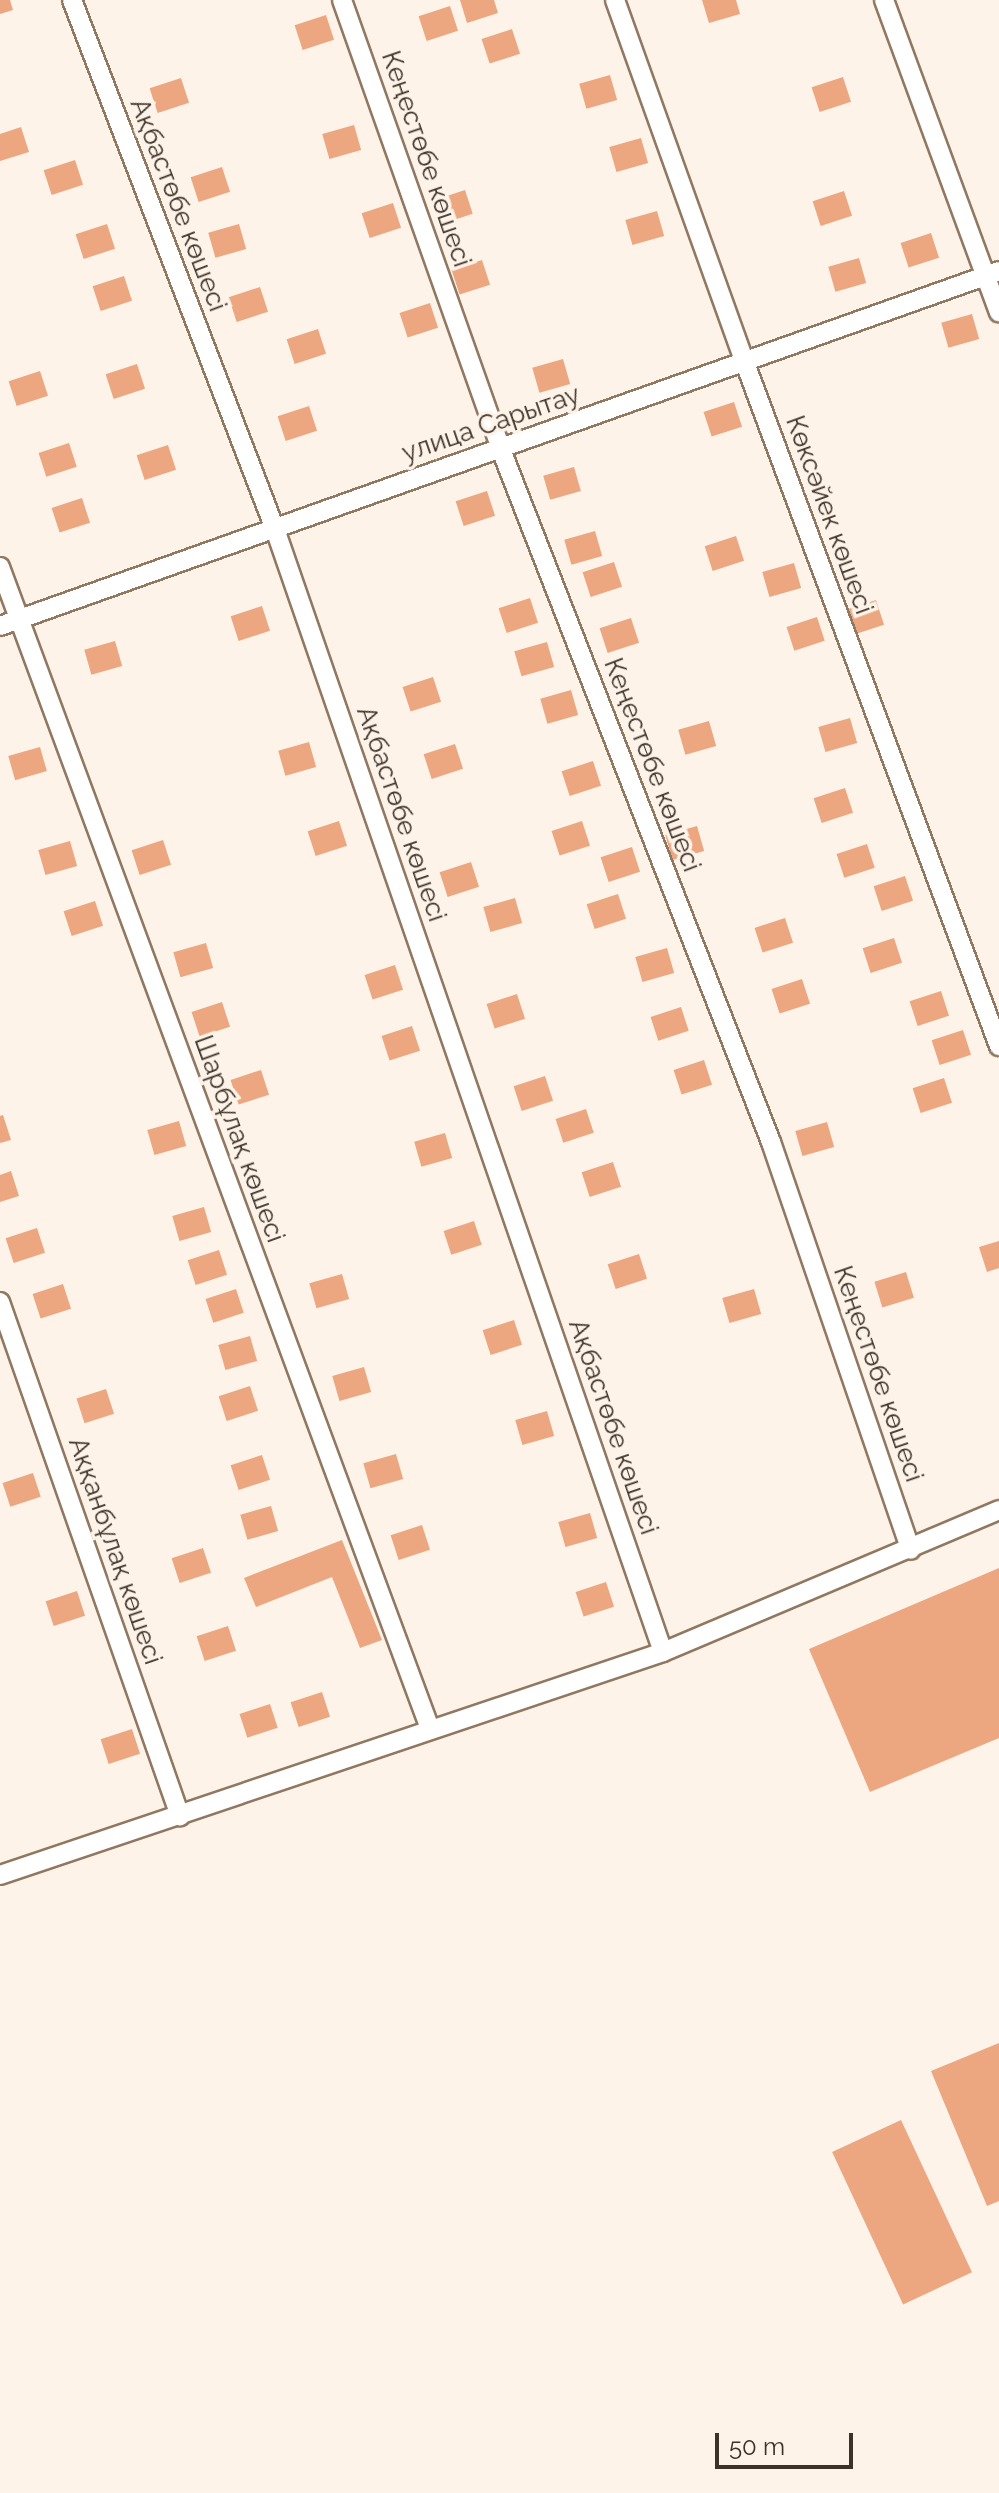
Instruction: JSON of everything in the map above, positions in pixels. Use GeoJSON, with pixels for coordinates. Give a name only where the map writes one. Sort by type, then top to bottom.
{"type":"FeatureCollection","features":[{"type":"Feature","properties":{"kind":"street","name":"Ақбастөбе көшесі"},"geometry":{"type":"LineString","coordinates":[[72,0],[275,529],[663,1652]]}},
{"type":"Feature","properties":{"kind":"street","name":"Кеңестөбе көшесі"},"geometry":{"type":"LineString","coordinates":[[342,0],[500,447],[771,1142],[911,1550]]}},
{"type":"Feature","properties":{"kind":"street","name":"Көксәйек көшесі"},"geometry":{"type":"LineString","coordinates":[[615,0],[745,363],[999,1046]]}},
{"type":"Feature","properties":{"kind":"street"},"geometry":{"type":"LineString","coordinates":[[884,0],[992,274],[999,313]]}},
{"type":"Feature","properties":{"kind":"street","name":"улица Сарытау"},"geometry":{"type":"LineString","coordinates":[[0,626],[992,274]]}},
{"type":"Feature","properties":{"kind":"street","name":"Шарбұлақ көшесі"},"geometry":{"type":"LineString","coordinates":[[0,567],[430,1729]]}},
{"type":"Feature","properties":{"kind":"street","name":"Аққанбұлақ көшесі"},"geometry":{"type":"LineString","coordinates":[[0,1302],[180,1816]]}},
{"type":"Feature","properties":{"kind":"street"},"geometry":{"type":"LineString","coordinates":[[0,1875],[663,1652],[911,1550],[999,1510]]}},
{"type":"Feature","properties":{"kind":"building"},"geometry":{"type":"Polygon","coordinates":[[[0,0],[10,0],[13,10],[0,14],[0,0]]]}},
{"type":"Feature","properties":{"kind":"building"},"geometry":{"type":"Polygon","coordinates":[[[460,0],[494,0],[498,13],[467,23],[460,0]]]}},
{"type":"Feature","properties":{"kind":"building"},"geometry":{"type":"Polygon","coordinates":[[[702,0],[736,0],[740,14],[709,23],[702,0]]]}},
{"type":"Feature","properties":{"kind":"building"},"geometry":{"type":"Polygon","coordinates":[[[450,6],[458,31],[427,41],[419,16],[450,6]]]}},
{"type":"Feature","properties":{"kind":"building"},"geometry":{"type":"Polygon","coordinates":[[[326,15],[334,40],[303,50],[295,25],[326,15]]]}},
{"type":"Feature","properties":{"kind":"building"},"geometry":{"type":"Polygon","coordinates":[[[512,29],[520,54],[490,64],[482,39],[512,29]]]}},
{"type":"Feature","properties":{"kind":"building"},"geometry":{"type":"Polygon","coordinates":[[[610,75],[617,100],[586,109],[579,84],[610,75]]]}},
{"type":"Feature","properties":{"kind":"building"},"geometry":{"type":"Polygon","coordinates":[[[843,77],[851,102],[820,112],[812,87],[843,77]]]}},
{"type":"Feature","properties":{"kind":"building"},"geometry":{"type":"Polygon","coordinates":[[[181,78],[189,103],[158,113],[150,88],[181,78]]]}},
{"type":"Feature","properties":{"kind":"building"},"geometry":{"type":"Polygon","coordinates":[[[354,125],[361,150],[329,159],[322,134],[354,125]]]}},
{"type":"Feature","properties":{"kind":"building"},"geometry":{"type":"Polygon","coordinates":[[[21,127],[29,152],[0,161],[0,134],[21,127]]]}},
{"type":"Feature","properties":{"kind":"building"},"geometry":{"type":"Polygon","coordinates":[[[641,138],[648,163],[616,172],[609,147],[641,138]]]}},
{"type":"Feature","properties":{"kind":"building"},"geometry":{"type":"Polygon","coordinates":[[[75,160],[83,185],[52,195],[44,170],[75,160]]]}},
{"type":"Feature","properties":{"kind":"building"},"geometry":{"type":"Polygon","coordinates":[[[222,167],[230,192],[199,202],[191,177],[222,167]]]}},
{"type":"Feature","properties":{"kind":"building"},"geometry":{"type":"Polygon","coordinates":[[[465,190],[473,214],[442,224],[435,200],[465,190]]]}},
{"type":"Feature","properties":{"kind":"building"},"geometry":{"type":"Polygon","coordinates":[[[844,191],[852,216],[821,226],[813,201],[844,191]]]}},
{"type":"Feature","properties":{"kind":"building"},"geometry":{"type":"Polygon","coordinates":[[[393,203],[401,228],[370,238],[362,213],[393,203]]]}},
{"type":"Feature","properties":{"kind":"building"},"geometry":{"type":"Polygon","coordinates":[[[657,211],[664,236],[632,245],[625,220],[657,211]]]}},
{"type":"Feature","properties":{"kind":"building"},"geometry":{"type":"Polygon","coordinates":[[[107,224],[115,249],[84,259],[76,234],[107,224]]]}},
{"type":"Feature","properties":{"kind":"building"},"geometry":{"type":"Polygon","coordinates":[[[239,224],[246,249],[215,258],[208,233],[239,224]]]}},
{"type":"Feature","properties":{"kind":"building"},"geometry":{"type":"Polygon","coordinates":[[[931,233],[939,258],[909,268],[901,243],[931,233]]]}},
{"type":"Feature","properties":{"kind":"building"},"geometry":{"type":"Polygon","coordinates":[[[859,258],[866,283],[835,292],[828,267],[859,258]]]}},
{"type":"Feature","properties":{"kind":"building"},"geometry":{"type":"Polygon","coordinates":[[[482,260],[490,285],[460,295],[452,270],[482,260]]]}},
{"type":"Feature","properties":{"kind":"building"},"geometry":{"type":"Polygon","coordinates":[[[124,276],[132,301],[101,311],[93,286],[124,276]]]}},
{"type":"Feature","properties":{"kind":"building"},"geometry":{"type":"Polygon","coordinates":[[[260,287],[268,312],[237,322],[229,297],[260,287]]]}},
{"type":"Feature","properties":{"kind":"building"},"geometry":{"type":"Polygon","coordinates":[[[430,303],[438,328],[408,338],[400,313],[430,303]]]}},
{"type":"Feature","properties":{"kind":"building"},"geometry":{"type":"Polygon","coordinates":[[[972,314],[979,339],[948,348],[941,323],[972,314]]]}},
{"type":"Feature","properties":{"kind":"building"},"geometry":{"type":"Polygon","coordinates":[[[318,329],[326,354],[295,364],[287,339],[318,329]]]}},
{"type":"Feature","properties":{"kind":"building"},"geometry":{"type":"Polygon","coordinates":[[[563,359],[570,384],[539,393],[532,368],[563,359]]]}},
{"type":"Feature","properties":{"kind":"building"},"geometry":{"type":"Polygon","coordinates":[[[137,364],[145,389],[114,399],[106,374],[137,364]]]}},
{"type":"Feature","properties":{"kind":"building"},"geometry":{"type":"Polygon","coordinates":[[[40,371],[48,396],[17,406],[9,381],[40,371]]]}},
{"type":"Feature","properties":{"kind":"building"},"geometry":{"type":"Polygon","coordinates":[[[734,402],[742,427],[712,437],[704,412],[734,402]]]}},
{"type":"Feature","properties":{"kind":"building"},"geometry":{"type":"Polygon","coordinates":[[[309,406],[317,431],[286,441],[278,416],[309,406]]]}},
{"type":"Feature","properties":{"kind":"building"},"geometry":{"type":"Polygon","coordinates":[[[69,443],[77,467],[46,477],[39,453],[69,443]]]}},
{"type":"Feature","properties":{"kind":"building"},"geometry":{"type":"Polygon","coordinates":[[[168,445],[176,470],[145,480],[137,455],[168,445]]]}},
{"type":"Feature","properties":{"kind":"building"},"geometry":{"type":"Polygon","coordinates":[[[574,467],[581,491],[550,500],[543,476],[574,467]]]}},
{"type":"Feature","properties":{"kind":"building"},"geometry":{"type":"Polygon","coordinates":[[[487,491],[495,516],[464,526],[456,501],[487,491]]]}},
{"type":"Feature","properties":{"kind":"building"},"geometry":{"type":"Polygon","coordinates":[[[82,498],[90,523],[60,533],[52,508],[82,498]]]}},
{"type":"Feature","properties":{"kind":"building"},"geometry":{"type":"Polygon","coordinates":[[[595,531],[602,556],[571,565],[564,540],[595,531]]]}},
{"type":"Feature","properties":{"kind":"building"},"geometry":{"type":"Polygon","coordinates":[[[736,536],[744,561],[713,571],[705,546],[736,536]]]}},
{"type":"Feature","properties":{"kind":"building"},"geometry":{"type":"Polygon","coordinates":[[[614,562],[622,587],[591,597],[583,572],[614,562]]]}},
{"type":"Feature","properties":{"kind":"building"},"geometry":{"type":"Polygon","coordinates":[[[794,563],[801,588],[769,597],[762,572],[794,563]]]}},
{"type":"Feature","properties":{"kind":"building"},"geometry":{"type":"Polygon","coordinates":[[[530,598],[538,623],[507,633],[499,608],[530,598]]]}},
{"type":"Feature","properties":{"kind":"building"},"geometry":{"type":"Polygon","coordinates":[[[876,600],[884,625],[853,635],[845,610],[876,600]]]}},
{"type":"Feature","properties":{"kind":"building"},"geometry":{"type":"Polygon","coordinates":[[[262,606],[270,631],[239,641],[231,616],[262,606]]]}},
{"type":"Feature","properties":{"kind":"building"},"geometry":{"type":"Polygon","coordinates":[[[817,617],[825,641],[794,651],[787,627],[817,617]]]}},
{"type":"Feature","properties":{"kind":"building"},"geometry":{"type":"Polygon","coordinates":[[[631,618],[639,643],[608,653],[600,628],[631,618]]]}},
{"type":"Feature","properties":{"kind":"building"},"geometry":{"type":"Polygon","coordinates":[[[115,641],[122,666],[91,675],[84,650],[115,641]]]}},
{"type":"Feature","properties":{"kind":"building"},"geometry":{"type":"Polygon","coordinates":[[[547,642],[554,667],[521,676],[514,651],[547,642]]]}},
{"type":"Feature","properties":{"kind":"building"},"geometry":{"type":"Polygon","coordinates":[[[433,677],[441,702],[411,712],[403,687],[433,677]]]}},
{"type":"Feature","properties":{"kind":"building"},"geometry":{"type":"Polygon","coordinates":[[[571,690],[578,715],[547,724],[540,699],[571,690]]]}},
{"type":"Feature","properties":{"kind":"building"},"geometry":{"type":"Polygon","coordinates":[[[850,718],[857,743],[825,752],[818,727],[850,718]]]}},
{"type":"Feature","properties":{"kind":"building"},"geometry":{"type":"Polygon","coordinates":[[[709,721],[716,746],[685,755],[678,730],[709,721]]]}},
{"type":"Feature","properties":{"kind":"building"},"geometry":{"type":"Polygon","coordinates":[[[309,742],[316,767],[285,776],[278,751],[309,742]]]}},
{"type":"Feature","properties":{"kind":"building"},"geometry":{"type":"Polygon","coordinates":[[[455,744],[463,769],[432,779],[424,754],[455,744]]]}},
{"type":"Feature","properties":{"kind":"building"},"geometry":{"type":"Polygon","coordinates":[[[40,747],[47,771],[15,780],[8,756],[40,747]]]}},
{"type":"Feature","properties":{"kind":"building"},"geometry":{"type":"Polygon","coordinates":[[[593,761],[601,786],[570,796],[562,771],[593,761]]]}},
{"type":"Feature","properties":{"kind":"building"},"geometry":{"type":"Polygon","coordinates":[[[845,788],[853,813],[822,823],[814,798],[845,788]]]}},
{"type":"Feature","properties":{"kind":"building"},"geometry":{"type":"Polygon","coordinates":[[[339,821],[347,846],[316,856],[308,831],[339,821]]]}},
{"type":"Feature","properties":{"kind":"building"},"geometry":{"type":"Polygon","coordinates":[[[582,821],[590,846],[560,856],[552,831],[582,821]]]}},
{"type":"Feature","properties":{"kind":"building"},"geometry":{"type":"Polygon","coordinates":[[[697,826],[704,851],[672,860],[665,835],[697,826]]]}},
{"type":"Feature","properties":{"kind":"building"},"geometry":{"type":"Polygon","coordinates":[[[163,840],[171,865],[140,875],[132,850],[163,840]]]}},
{"type":"Feature","properties":{"kind":"building"},"geometry":{"type":"Polygon","coordinates":[[[70,841],[77,866],[45,875],[38,850],[70,841]]]}},
{"type":"Feature","properties":{"kind":"building"},"geometry":{"type":"Polygon","coordinates":[[[867,844],[875,868],[844,878],[837,854],[867,844]]]}},
{"type":"Feature","properties":{"kind":"building"},"geometry":{"type":"Polygon","coordinates":[[[632,847],[640,872],[609,882],[601,857],[632,847]]]}},
{"type":"Feature","properties":{"kind":"building"},"geometry":{"type":"Polygon","coordinates":[[[471,862],[479,887],[448,897],[440,872],[471,862]]]}},
{"type":"Feature","properties":{"kind":"building"},"geometry":{"type":"Polygon","coordinates":[[[905,876],[913,901],[882,911],[874,886],[905,876]]]}},
{"type":"Feature","properties":{"kind":"building"},"geometry":{"type":"Polygon","coordinates":[[[618,894],[626,919],[595,929],[587,904],[618,894]]]}},
{"type":"Feature","properties":{"kind":"building"},"geometry":{"type":"Polygon","coordinates":[[[515,898],[522,923],[490,932],[483,907],[515,898]]]}},
{"type":"Feature","properties":{"kind":"building"},"geometry":{"type":"Polygon","coordinates":[[[95,901],[103,926],[72,936],[64,911],[95,901]]]}},
{"type":"Feature","properties":{"kind":"building"},"geometry":{"type":"Polygon","coordinates":[[[785,918],[793,943],[763,953],[755,928],[785,918]]]}},
{"type":"Feature","properties":{"kind":"building"},"geometry":{"type":"Polygon","coordinates":[[[894,938],[902,963],[871,973],[863,948],[894,938]]]}},
{"type":"Feature","properties":{"kind":"building"},"geometry":{"type":"Polygon","coordinates":[[[206,943],[213,968],[180,977],[173,952],[206,943]]]}},
{"type":"Feature","properties":{"kind":"building"},"geometry":{"type":"Polygon","coordinates":[[[667,948],[674,973],[642,982],[635,957],[667,948]]]}},
{"type":"Feature","properties":{"kind":"building"},"geometry":{"type":"Polygon","coordinates":[[[395,965],[403,990],[373,1000],[365,975],[395,965]]]}},
{"type":"Feature","properties":{"kind":"building"},"geometry":{"type":"Polygon","coordinates":[[[802,979],[810,1004],[780,1014],[772,989],[802,979]]]}},
{"type":"Feature","properties":{"kind":"building"},"geometry":{"type":"Polygon","coordinates":[[[941,991],[949,1016],[918,1026],[910,1001],[941,991]]]}},
{"type":"Feature","properties":{"kind":"building"},"geometry":{"type":"Polygon","coordinates":[[[517,994],[525,1019],[495,1029],[487,1004],[517,994]]]}},
{"type":"Feature","properties":{"kind":"building"},"geometry":{"type":"Polygon","coordinates":[[[222,1002],[230,1027],[200,1037],[192,1012],[222,1002]]]}},
{"type":"Feature","properties":{"kind":"building"},"geometry":{"type":"Polygon","coordinates":[[[681,1007],[689,1031],[658,1041],[651,1017],[681,1007]]]}},
{"type":"Feature","properties":{"kind":"building"},"geometry":{"type":"Polygon","coordinates":[[[412,1026],[420,1051],[390,1061],[382,1036],[412,1026]]]}},
{"type":"Feature","properties":{"kind":"building"},"geometry":{"type":"Polygon","coordinates":[[[963,1030],[971,1055],[940,1065],[932,1040],[963,1030]]]}},
{"type":"Feature","properties":{"kind":"building"},"geometry":{"type":"Polygon","coordinates":[[[704,1060],[712,1085],[682,1095],[674,1070],[704,1060]]]}},
{"type":"Feature","properties":{"kind":"building"},"geometry":{"type":"Polygon","coordinates":[[[261,1070],[269,1095],[239,1105],[231,1080],[261,1070]]]}},
{"type":"Feature","properties":{"kind":"building"},"geometry":{"type":"Polygon","coordinates":[[[545,1076],[553,1101],[522,1111],[514,1086],[545,1076]]]}},
{"type":"Feature","properties":{"kind":"building"},"geometry":{"type":"Polygon","coordinates":[[[944,1078],[952,1103],[921,1113],[913,1088],[944,1078]]]}},
{"type":"Feature","properties":{"kind":"building"},"geometry":{"type":"Polygon","coordinates":[[[586,1109],[594,1133],[563,1143],[556,1119],[586,1109]]]}},
{"type":"Feature","properties":{"kind":"building"},"geometry":{"type":"Polygon","coordinates":[[[3,1115],[11,1140],[0,1143],[0,1116],[3,1115]]]}},
{"type":"Feature","properties":{"kind":"building"},"geometry":{"type":"Polygon","coordinates":[[[179,1121],[186,1146],[154,1155],[147,1130],[179,1121]]]}},
{"type":"Feature","properties":{"kind":"building"},"geometry":{"type":"Polygon","coordinates":[[[827,1122],[834,1147],[802,1156],[795,1131],[827,1122]]]}},
{"type":"Feature","properties":{"kind":"building"},"geometry":{"type":"Polygon","coordinates":[[[445,1133],[452,1158],[421,1167],[414,1142],[445,1133]]]}},
{"type":"Feature","properties":{"kind":"building"},"geometry":{"type":"Polygon","coordinates":[[[613,1162],[621,1187],[590,1197],[582,1172],[613,1162]]]}},
{"type":"Feature","properties":{"kind":"building"},"geometry":{"type":"Polygon","coordinates":[[[11,1171],[19,1196],[0,1202],[0,1175],[11,1171]]]}},
{"type":"Feature","properties":{"kind":"building"},"geometry":{"type":"Polygon","coordinates":[[[204,1207],[211,1232],[179,1241],[172,1216],[204,1207]]]}},
{"type":"Feature","properties":{"kind":"building"},"geometry":{"type":"Polygon","coordinates":[[[474,1221],[482,1245],[451,1255],[444,1231],[474,1221]]]}},
{"type":"Feature","properties":{"kind":"building"},"geometry":{"type":"Polygon","coordinates":[[[37,1228],[45,1253],[14,1263],[6,1238],[37,1228]]]}},
{"type":"Feature","properties":{"kind":"building"},"geometry":{"type":"Polygon","coordinates":[[[999,1241],[999,1268],[987,1272],[979,1247],[999,1241]]]}},
{"type":"Feature","properties":{"kind":"building"},"geometry":{"type":"Polygon","coordinates":[[[219,1250],[227,1275],[196,1285],[188,1260],[219,1250]]]}},
{"type":"Feature","properties":{"kind":"building"},"geometry":{"type":"Polygon","coordinates":[[[639,1254],[647,1279],[616,1289],[608,1264],[639,1254]]]}},
{"type":"Feature","properties":{"kind":"building"},"geometry":{"type":"Polygon","coordinates":[[[906,1272],[914,1298],[882,1307],[874,1282],[906,1272]]]}},
{"type":"Feature","properties":{"kind":"building"},"geometry":{"type":"Polygon","coordinates":[[[342,1274],[349,1299],[316,1308],[309,1283],[342,1274]]]}},
{"type":"Feature","properties":{"kind":"building"},"geometry":{"type":"Polygon","coordinates":[[[63,1284],[71,1309],[41,1319],[33,1294],[63,1284]]]}},
{"type":"Feature","properties":{"kind":"building"},"geometry":{"type":"Polygon","coordinates":[[[236,1289],[244,1313],[213,1323],[206,1299],[236,1289]]]}},
{"type":"Feature","properties":{"kind":"building"},"geometry":{"type":"Polygon","coordinates":[[[754,1289],[761,1314],[729,1323],[722,1298],[754,1289]]]}},
{"type":"Feature","properties":{"kind":"building"},"geometry":{"type":"Polygon","coordinates":[[[514,1320],[522,1345],[491,1355],[483,1330],[514,1320]]]}},
{"type":"Feature","properties":{"kind":"building"},"geometry":{"type":"Polygon","coordinates":[[[250,1336],[257,1361],[225,1370],[218,1345],[250,1336]]]}},
{"type":"Feature","properties":{"kind":"building"},"geometry":{"type":"Polygon","coordinates":[[[364,1367],[371,1392],[339,1401],[332,1376],[364,1367]]]}},
{"type":"Feature","properties":{"kind":"building"},"geometry":{"type":"Polygon","coordinates":[[[250,1386],[258,1411],[227,1421],[219,1396],[250,1386]]]}},
{"type":"Feature","properties":{"kind":"building"},"geometry":{"type":"Polygon","coordinates":[[[106,1389],[114,1414],[85,1423],[77,1399],[106,1389]]]}},
{"type":"Feature","properties":{"kind":"building"},"geometry":{"type":"Polygon","coordinates":[[[547,1411],[554,1436],[522,1445],[515,1420],[547,1411]]]}},
{"type":"Feature","properties":{"kind":"building"},"geometry":{"type":"Polygon","coordinates":[[[396,1454],[403,1479],[370,1488],[363,1463],[396,1454]]]}},
{"type":"Feature","properties":{"kind":"building"},"geometry":{"type":"Polygon","coordinates":[[[262,1455],[270,1480],[239,1490],[231,1465],[262,1455]]]}},
{"type":"Feature","properties":{"kind":"building"},"geometry":{"type":"Polygon","coordinates":[[[33,1473],[41,1497],[10,1507],[3,1483],[33,1473]]]}},
{"type":"Feature","properties":{"kind":"building"},"geometry":{"type":"Polygon","coordinates":[[[271,1506],[278,1531],[247,1540],[240,1515],[271,1506]]]}},
{"type":"Feature","properties":{"kind":"building"},"geometry":{"type":"Polygon","coordinates":[[[590,1513],[597,1538],[565,1547],[558,1522],[590,1513]]]}},
{"type":"Feature","properties":{"kind":"building"},"geometry":{"type":"Polygon","coordinates":[[[422,1525],[430,1550],[399,1560],[391,1535],[422,1525]]]}},
{"type":"Feature","properties":{"kind":"building"},"geometry":{"type":"Polygon","coordinates":[[[342,1540],[382,1640],[360,1648],[332,1577],[256,1607],[244,1578],[342,1540]]]}},
{"type":"Feature","properties":{"kind":"building"},"geometry":{"type":"Polygon","coordinates":[[[203,1548],[211,1573],[180,1583],[172,1558],[203,1548]]]}},
{"type":"Feature","properties":{"kind":"building"},"geometry":{"type":"Polygon","coordinates":[[[999,1568],[999,1738],[870,1792],[809,1649],[999,1568]]]}},
{"type":"Feature","properties":{"kind":"building"},"geometry":{"type":"Polygon","coordinates":[[[606,1582],[614,1607],[584,1617],[576,1592],[606,1582]]]}},
{"type":"Feature","properties":{"kind":"building"},"geometry":{"type":"Polygon","coordinates":[[[77,1591],[85,1616],[54,1626],[46,1601],[77,1591]]]}},
{"type":"Feature","properties":{"kind":"building"},"geometry":{"type":"Polygon","coordinates":[[[228,1626],[236,1651],[205,1661],[197,1636],[228,1626]]]}},
{"type":"Feature","properties":{"kind":"building"},"geometry":{"type":"Polygon","coordinates":[[[322,1692],[330,1717],[299,1727],[291,1702],[322,1692]]]}},
{"type":"Feature","properties":{"kind":"building"},"geometry":{"type":"Polygon","coordinates":[[[270,1704],[278,1728],[247,1738],[240,1714],[270,1704]]]}},
{"type":"Feature","properties":{"kind":"building"},"geometry":{"type":"Polygon","coordinates":[[[132,1729],[140,1754],[109,1764],[101,1739],[132,1729]]]}},
{"type":"Feature","properties":{"kind":"building"},"geometry":{"type":"Polygon","coordinates":[[[999,2043],[999,2201],[987,2206],[931,2071],[999,2043]]]}},
{"type":"Feature","properties":{"kind":"building"},"geometry":{"type":"Polygon","coordinates":[[[901,2120],[972,2272],[903,2304],[832,2152],[901,2120]]]}}]}
